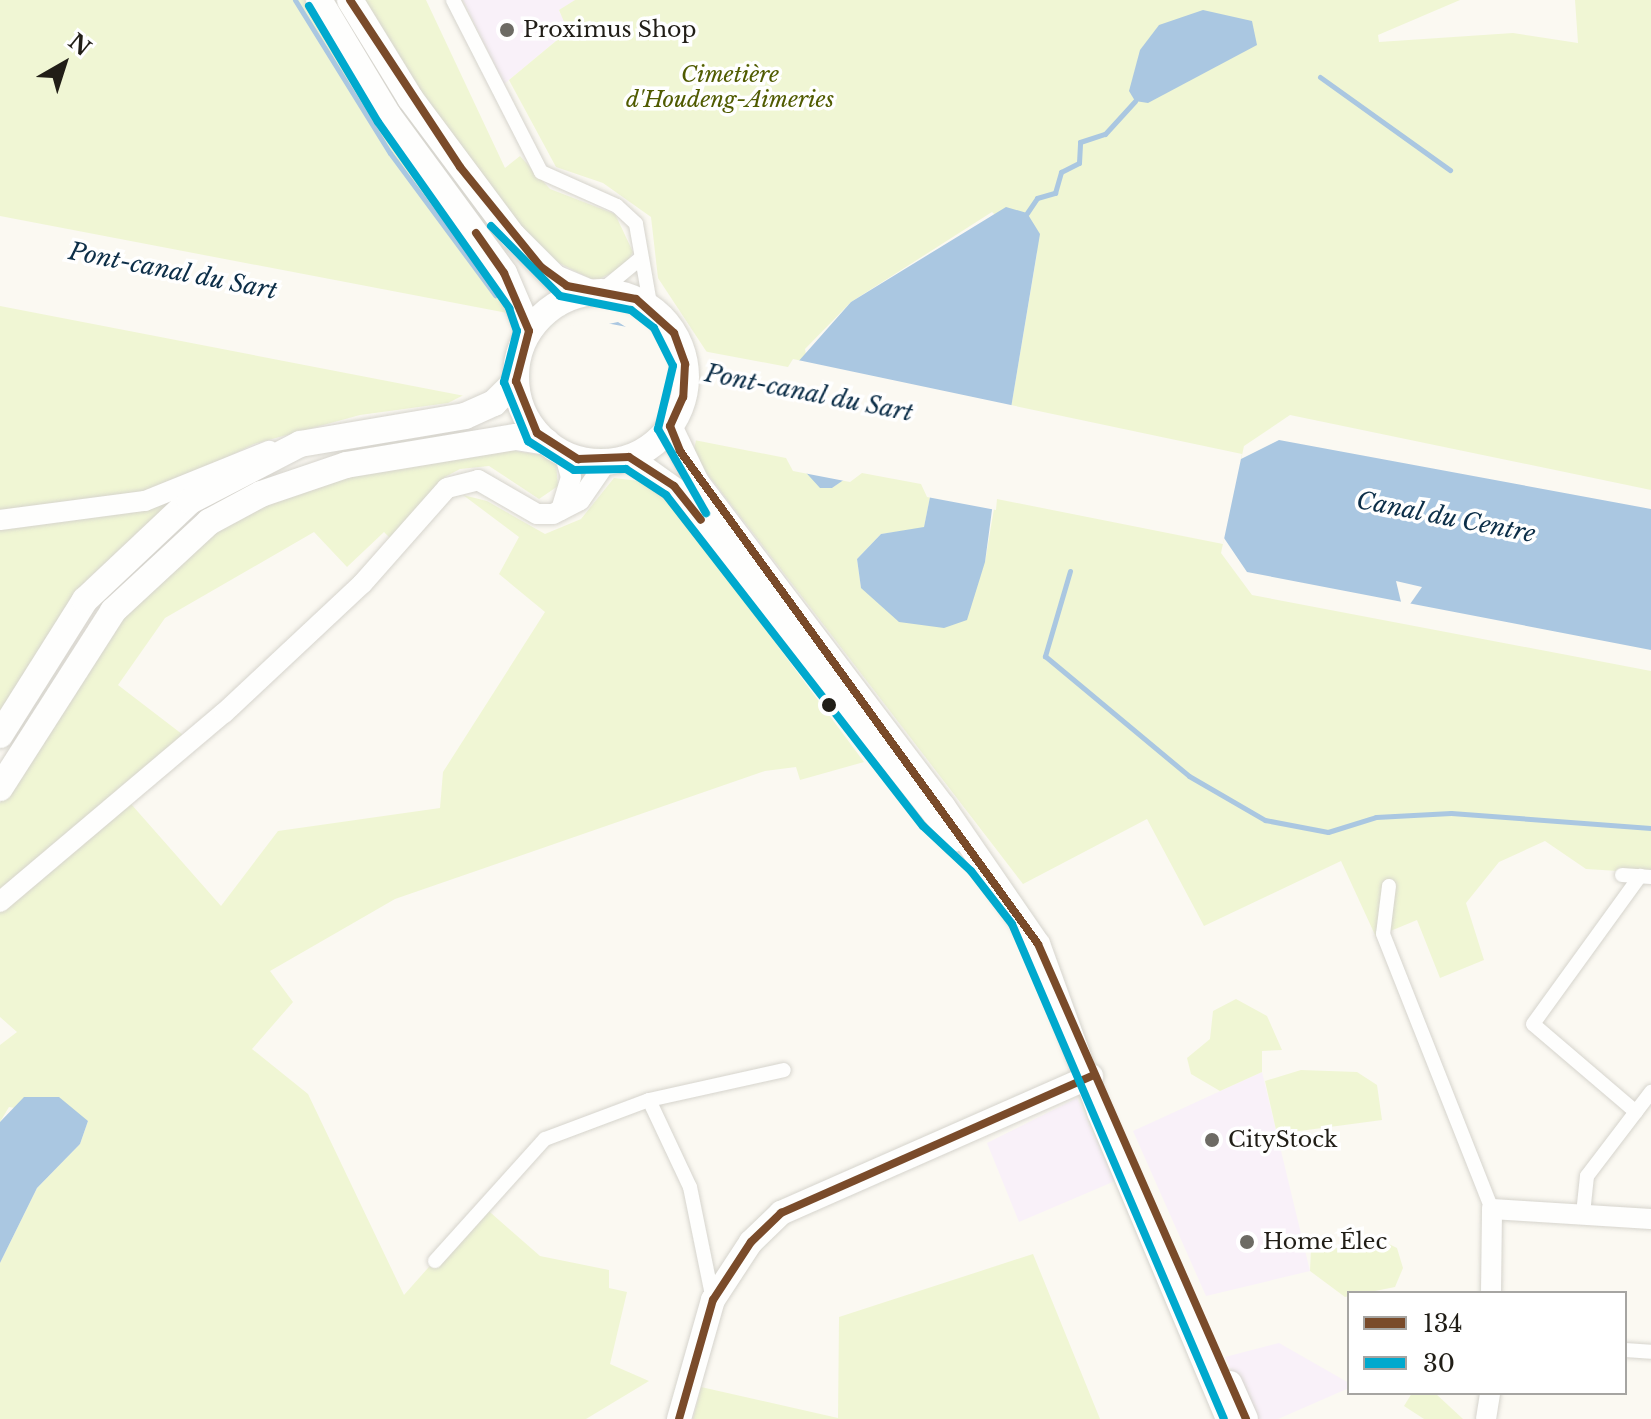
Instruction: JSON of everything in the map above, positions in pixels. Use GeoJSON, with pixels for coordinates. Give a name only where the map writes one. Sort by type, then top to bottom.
{"type":"FeatureCollection","features":[{"type":"Feature","properties":{"kind":"highway"},"geometry":{"type":"LineString","coordinates":[[319,0],[388,115],[504,273],[529,331]]}},
{"type":"Feature","properties":{"kind":"highway"},"geometry":{"type":"LineString","coordinates":[[0,788],[113,611],[209,522],[261,494],[346,465],[516,437],[555,448],[618,459],[670,426],[683,397],[685,364],[674,333],[651,309],[555,278],[513,236],[410,98],[350,0]]}},
{"type":"Feature","properties":{"kind":"highway"},"geometry":{"type":"LineString","coordinates":[[555,448],[522,409],[516,381],[529,331],[554,305],[594,292]]}},
{"type":"Feature","properties":{"kind":"highway"},"geometry":{"type":"LineString","coordinates":[[0,735],[85,600],[123,557],[190,501],[300,444],[465,416],[494,403],[516,381]]}},
{"type":"Feature","properties":{"kind":"main road"},"geometry":{"type":"LineString","coordinates":[[670,426],[697,482],[1038,944],[1091,1076],[1099,1112],[1228,1419]]}},
{"type":"Feature","properties":{"kind":"main road"},"geometry":{"type":"LineString","coordinates":[[618,459],[681,494],[932,819],[980,863]]}},
{"type":"Feature","properties":{"kind":"main road"},"geometry":{"type":"LineString","coordinates":[[679,1419],[713,1300],[751,1242],[796,1204],[1091,1076]]}},
{"type":"Feature","properties":{"kind":"main road"},"geometry":{"type":"LineString","coordinates":[[1091,1076],[1112,1106],[1246,1419]]}},
{"type":"Feature","properties":{"kind":"street"},"geometry":{"type":"LineString","coordinates":[[453,0],[532,160],[557,183],[625,213],[639,231],[651,309]]}},
{"type":"Feature","properties":{"kind":"street"},"geometry":{"type":"LineString","coordinates":[[594,292],[641,258]]}},
{"type":"Feature","properties":{"kind":"street"},"geometry":{"type":"LineString","coordinates":[[0,520],[145,501],[216,469],[300,444]]}},
{"type":"Feature","properties":{"kind":"street"},"geometry":{"type":"LineString","coordinates":[[555,448],[571,477],[561,510]]}},
{"type":"Feature","properties":{"kind":"street"},"geometry":{"type":"LineString","coordinates":[[0,902],[224,713],[362,584],[447,488],[478,480],[537,514],[561,510],[580,500],[618,459]]}},
{"type":"Feature","properties":{"kind":"street"},"geometry":{"type":"LineString","coordinates":[[1622,875],[1646,877]]}},
{"type":"Feature","properties":{"kind":"street"},"geometry":{"type":"LineString","coordinates":[[1636,1112],[1533,1024],[1646,877]]}},
{"type":"Feature","properties":{"kind":"street"},"geometry":{"type":"LineString","coordinates":[[1389,886],[1383,934],[1492,1209],[1491,1291]]}},
{"type":"Feature","properties":{"kind":"street"},"geometry":{"type":"LineString","coordinates":[[435,1261],[545,1139],[649,1100],[784,1070]]}},
{"type":"Feature","properties":{"kind":"street"},"geometry":{"type":"LineString","coordinates":[[1583,1214],[1587,1176],[1651,1092]]}},
{"type":"Feature","properties":{"kind":"street"},"geometry":{"type":"LineString","coordinates":[[649,1100],[690,1187],[713,1300]]}},
{"type":"Feature","properties":{"kind":"street"},"geometry":{"type":"LineString","coordinates":[[1492,1209],[1651,1219]]}},
{"type":"Feature","properties":{"kind":"street"},"geometry":{"type":"LineString","coordinates":[[1627,1350],[1651,1352]]}},
{"type":"Feature","properties":{"kind":"street"},"geometry":{"type":"LineString","coordinates":[[1486,1419],[1490,1395]]}},
{"type":"Feature","properties":{"kind":"shaded area"},"geometry":{"type":"Polygon","coordinates":[[[463,0],[575,0],[559,11],[569,30],[504,84],[463,0]]]}},
{"type":"Feature","properties":{"kind":"shaded area"},"geometry":{"type":"Polygon","coordinates":[[[1262,1072],[1310,1271],[1206,1296],[1133,1131],[1262,1072]]]}},
{"type":"Feature","properties":{"kind":"shaded area"},"geometry":{"type":"Polygon","coordinates":[[[1077,1098],[1115,1181],[1019,1222],[987,1143],[1077,1098]]]}},
{"type":"Feature","properties":{"kind":"shaded area"},"geometry":{"type":"Polygon","coordinates":[[[1279,1343],[1347,1382],[1347,1389],[1278,1419],[1254,1419],[1225,1357],[1279,1343]]]}},
{"type":"Feature","properties":{"kind":"green space"},"geometry":{"type":"Polygon","coordinates":[[[0,0],[307,0],[510,296],[501,376],[448,403],[360,415],[254,444],[158,491],[0,513],[0,0]]]}},
{"type":"Feature","properties":{"kind":"green space"},"geometry":{"type":"Polygon","coordinates":[[[362,0],[426,0],[505,168],[520,156],[550,189],[615,214],[633,252],[624,267],[595,281],[543,255],[424,102],[362,0]]]}},
{"type":"Feature","properties":{"kind":"green space","name":"Cimetière d'Houdeng-Aimeries"},"geometry":{"type":"Polygon","coordinates":[[[575,0],[1460,0],[1378,35],[1379,42],[1513,33],[1578,43],[1575,0],[1651,0],[1651,490],[1290,415],[1244,446],[1221,553],[1252,595],[1651,671],[1651,873],[1586,869],[1545,841],[1499,862],[1466,903],[1484,960],[1440,978],[1417,920],[1376,937],[1341,861],[1204,926],[1147,819],[1023,884],[693,455],[712,360],[658,278],[651,217],[603,183],[556,167],[509,80],[568,31],[559,10],[575,0]],[[992,212],[851,302],[805,349],[832,488],[879,454],[912,463],[931,492],[924,528],[881,534],[857,559],[861,588],[985,562],[1037,253],[992,212]]]}},
{"type":"Feature","properties":{"kind":"green space"},"geometry":{"type":"Polygon","coordinates":[[[496,448],[547,456],[556,464],[558,486],[539,499],[489,466],[460,469],[445,477],[394,542],[384,532],[347,567],[314,532],[165,618],[118,685],[191,741],[124,796],[221,906],[278,831],[440,808],[443,772],[545,612],[499,574],[519,537],[463,495],[487,501],[545,534],[581,519],[614,478],[648,482],[667,497],[864,762],[800,780],[796,767],[765,771],[395,899],[270,971],[293,1002],[252,1049],[308,1094],[404,1295],[483,1206],[540,1256],[609,1270],[609,1288],[627,1292],[610,1364],[649,1381],[586,1419],[0,1419],[0,1263],[37,1188],[80,1144],[88,1121],[9,1107],[0,1122],[0,1045],[17,1032],[0,1017],[0,803],[118,620],[202,540],[262,505],[347,476],[496,448]]]}},
{"type":"Feature","properties":{"kind":"green space"},"geometry":{"type":"Polygon","coordinates":[[[186,491],[92,575],[0,712],[0,525],[186,491]]]}},
{"type":"Feature","properties":{"kind":"green space"},"geometry":{"type":"Polygon","coordinates":[[[1236,999],[1267,1016],[1282,1050],[1262,1051],[1262,1072],[1220,1091],[1191,1074],[1187,1058],[1210,1039],[1213,1011],[1236,999]]]}},
{"type":"Feature","properties":{"kind":"green space"},"geometry":{"type":"Polygon","coordinates":[[[1301,1070],[1357,1072],[1377,1085],[1382,1120],[1277,1134],[1265,1081],[1301,1070]]]}},
{"type":"Feature","properties":{"kind":"green space"},"geometry":{"type":"Polygon","coordinates":[[[1369,1234],[1397,1248],[1403,1268],[1395,1287],[1347,1291],[1345,1297],[1310,1271],[1311,1248],[1339,1248],[1369,1234]]]}},
{"type":"Feature","properties":{"kind":"green space"},"geometry":{"type":"Polygon","coordinates":[[[1033,1254],[1100,1419],[693,1419],[701,1387],[838,1418],[839,1317],[1033,1254]]]}},
{"type":"Feature","properties":{"kind":"green space"},"geometry":{"type":"Polygon","coordinates":[[[1411,1395],[1437,1395],[1463,1419],[1424,1419],[1404,1406],[1411,1395]]]}},
{"type":"Feature","properties":{"kind":"water"},"geometry":{"type":"Polygon","coordinates":[[[1203,10],[1252,21],[1257,45],[1148,103],[1135,101],[1129,91],[1140,50],[1159,25],[1203,10]]]}},
{"type":"Feature","properties":{"kind":"water","name":"Canal du Centre"},"geometry":{"type":"Polygon","coordinates":[[[1006,207],[1027,213],[1040,234],[1010,414],[1241,459],[1279,440],[1651,509],[1651,650],[1247,572],[1224,538],[994,495],[985,562],[967,620],[944,628],[899,622],[861,588],[857,559],[881,534],[924,527],[931,492],[924,480],[861,468],[832,488],[820,488],[789,454],[563,415],[0,220],[575,331],[618,322],[651,343],[789,372],[851,302],[1006,207]]]}},
{"type":"Feature","properties":{"kind":"water"},"geometry":{"type":"Polygon","coordinates":[[[24,1097],[59,1097],[88,1121],[80,1144],[37,1188],[0,1263],[0,1122],[24,1097]]]}},
{"type":"Feature","properties":{"kind":"pier","name":"Pont-canal du Sart"},"geometry":{"type":"Polygon","coordinates":[[[0,216],[575,326],[590,320],[643,330],[655,342],[788,367],[793,359],[1242,454],[1223,544],[997,499],[996,510],[927,497],[921,484],[862,473],[850,482],[793,471],[786,458],[638,429],[616,438],[574,429],[558,414],[0,306],[0,216]]]}},
{"type":"Feature","properties":{"kind":"pier"},"geometry":{"type":"Polygon","coordinates":[[[1396,581],[1422,587],[1408,607],[1402,606],[1396,581]]]}},
{"type":"Feature","properties":{"kind":"waterway"},"geometry":{"type":"LineString","coordinates":[[295,0],[390,153],[495,295]]}},
{"type":"Feature","properties":{"kind":"waterway"},"geometry":{"type":"LineString","coordinates":[[1320,77],[1450,170]]}},
{"type":"Feature","properties":{"kind":"waterway"},"geometry":{"type":"LineString","coordinates":[[1027,213],[1037,198],[1055,193],[1061,172],[1079,163],[1080,142],[1105,134],[1135,101]]}},
{"type":"Feature","properties":{"kind":"waterway"},"geometry":{"type":"LineString","coordinates":[[1070,571],[1045,656],[1189,776],[1265,820],[1328,832],[1376,817],[1451,813],[1651,828]]}},
{"type":"Feature","properties":{"kind":"transit line","name":"134"},"geometry":{"type":"LineString","coordinates":[[350,0],[460,167],[541,267],[567,286],[636,299],[674,333],[685,364],[683,397],[670,426],[680,451],[1038,944],[1246,1419]]}},
{"type":"Feature","properties":{"kind":"transit line","name":"30"},"geometry":{"type":"LineString","coordinates":[[309,6],[378,122],[509,308],[517,331],[504,382],[528,441],[574,470],[626,469],[666,495],[923,826],[971,871],[1012,924],[1224,1419]]}},
{"type":"Feature","properties":{"kind":"transit line","name":"30"},"geometry":{"type":"LineString","coordinates":[[491,226],[560,296],[631,310],[654,328],[673,366],[658,429],[706,513]]}},
{"type":"Feature","properties":{"kind":"transit line","name":"134"},"geometry":{"type":"LineString","coordinates":[[476,233],[504,273],[529,331],[516,381],[537,433],[578,459],[629,457],[674,486],[701,520]]}},
{"type":"Feature","properties":{"kind":"transit line","name":"134"},"geometry":{"type":"LineString","coordinates":[[679,1419],[713,1300],[751,1242],[781,1213],[1091,1076]]}},
{"type":"Feature","properties":{"kind":"place","name":"Proximus Shop"},"geometry":{"type":"Point","coordinates":[507,30]}},
{"type":"Feature","properties":{"kind":"place","name":"CityStock"},"geometry":{"type":"Point","coordinates":[1212,1140]}},
{"type":"Feature","properties":{"kind":"place","name":"Home Élec"},"geometry":{"type":"Point","coordinates":[1247,1242]}}]}
